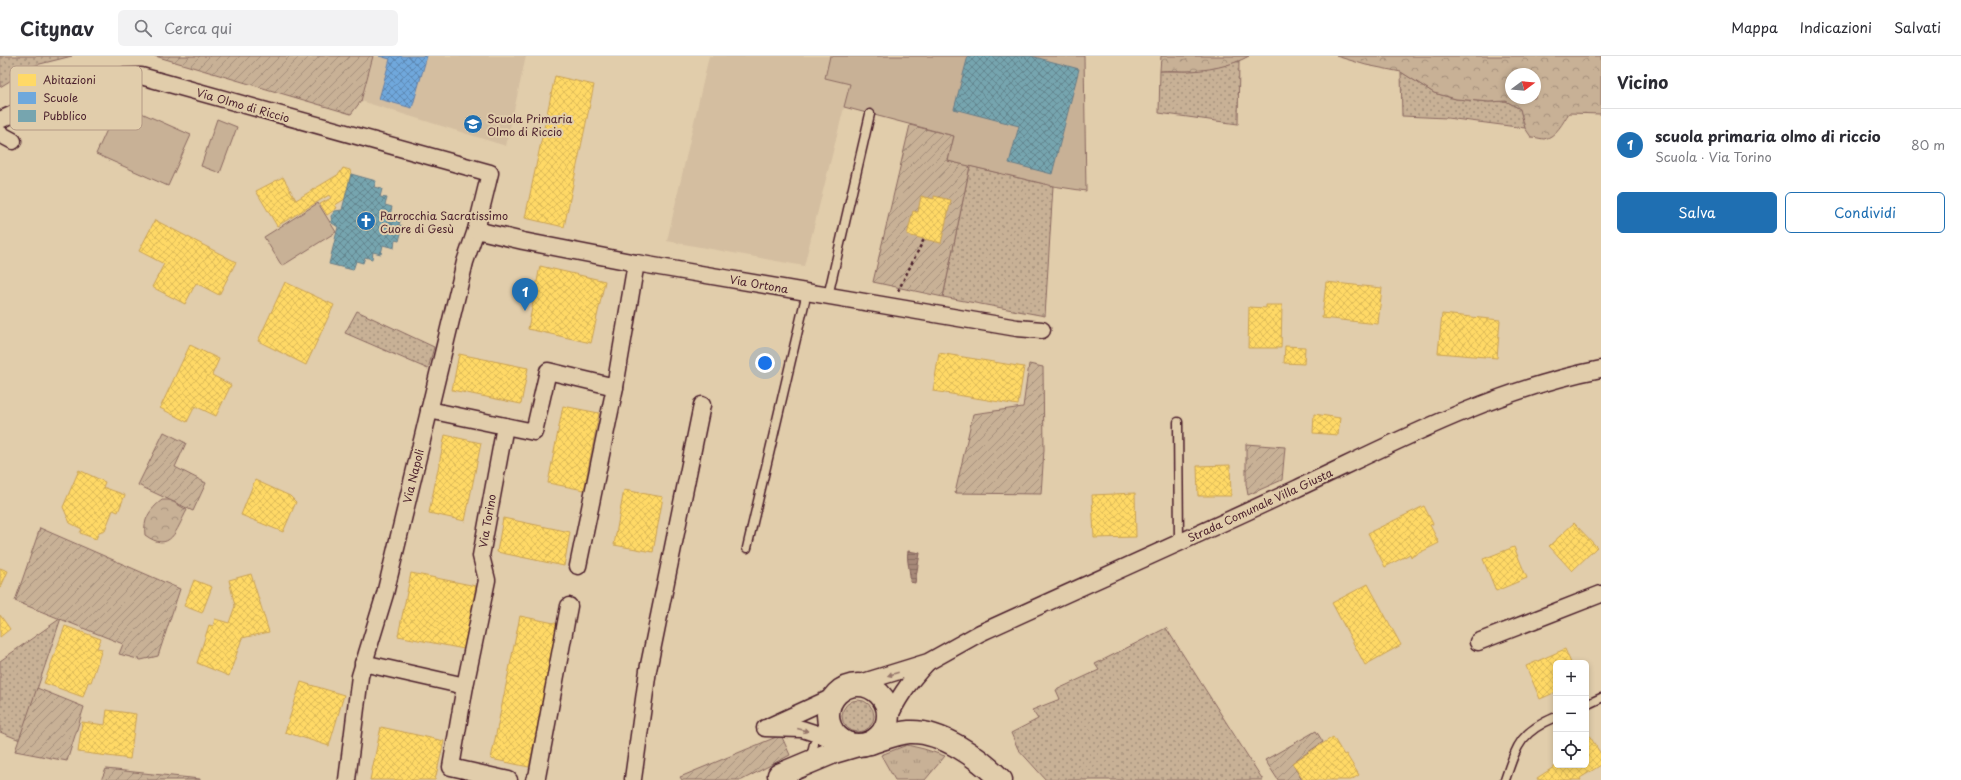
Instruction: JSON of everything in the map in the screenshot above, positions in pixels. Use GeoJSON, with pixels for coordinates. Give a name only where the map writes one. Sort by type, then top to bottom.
{"type":"FeatureCollection","features":[{"type":"Feature","properties":{"kind":"street","name":"Via Olmo di Riccio"},"geometry":{"type":"LineString","coordinates":[[142,76],[490,173]]}},
{"type":"Feature","properties":{"kind":"street","name":"Via Olmo di Riccio"},"geometry":{"type":"LineString","coordinates":[[0,120],[10,115]]}},
{"type":"Feature","properties":{"kind":"street","name":"Via Napoli"},"geometry":{"type":"LineString","coordinates":[[347,780],[360,676],[363,663],[385,594],[465,262],[476,230],[490,173]]}},
{"type":"Feature","properties":{"kind":"street","name":"Via Ortona"},"geometry":{"type":"LineString","coordinates":[[476,230],[523,241],[636,263],[1017,328],[1042,330]]}},
{"type":"Feature","properties":{"kind":"street"},"geometry":{"type":"LineString","coordinates":[[578,566],[615,387],[636,263]]}},
{"type":"Feature","properties":{"kind":"street","name":"Strada Comunale Villa Giusta"},"geometry":{"type":"LineString","coordinates":[[928,662],[980,632],[1180,542],[1445,419],[1532,386],[1572,374],[1601,368]]}},
{"type":"Feature","properties":{"kind":"street"},"geometry":{"type":"LineString","coordinates":[[429,410],[534,432],[548,371],[615,387]]}},
{"type":"Feature","properties":{"kind":"street"},"geometry":{"type":"LineString","coordinates":[[632,780],[648,670],[702,405]]}},
{"type":"Feature","properties":{"kind":"street","name":"Via Torino"},"geometry":{"type":"LineString","coordinates":[[505,426],[481,556],[486,580],[450,774],[509,780]]}},
{"type":"Feature","properties":{"kind":"street"},"geometry":{"type":"LineString","coordinates":[[1478,642],[1601,594]]}},
{"type":"Feature","properties":{"kind":"street"},"geometry":{"type":"LineString","coordinates":[[534,780],[537,777],[569,606]]}},
{"type":"Feature","properties":{"kind":"street"},"geometry":{"type":"LineString","coordinates":[[858,744],[836,736],[829,724],[827,715],[828,706],[833,697],[839,690],[848,686],[928,662]]}},
{"type":"Feature","properties":{"kind":"street"},"geometry":{"type":"LineString","coordinates":[[775,778],[812,753],[834,752],[876,738],[886,707],[928,662]]}},
{"type":"Feature","properties":{"kind":"street"},"geometry":{"type":"LineString","coordinates":[[363,663],[466,686]]}},
{"type":"Feature","properties":{"kind":"street"},"geometry":{"type":"LineString","coordinates":[[857,684],[864,685],[886,707],[934,735],[954,744],[994,772],[1001,780]]}},
{"type":"Feature","properties":{"kind":"street"},"geometry":{"type":"LineString","coordinates":[[833,697],[764,728],[802,729],[858,744],[909,732],[934,735]]}},
{"type":"Feature","properties":{"kind":"lane"},"geometry":{"type":"LineString","coordinates":[[828,296],[870,114]]}},
{"type":"Feature","properties":{"kind":"lane"},"geometry":{"type":"LineString","coordinates":[[747,548],[807,292]]}},
{"type":"Feature","properties":{"kind":"lane"},"geometry":{"type":"LineString","coordinates":[[1178,422],[1180,542]]}},
{"type":"Feature","properties":{"kind":"lane"},"geometry":{"type":"LineString","coordinates":[[1589,704],[1601,698]]}},
{"type":"Feature","properties":{"kind":"lane"},"geometry":{"type":"LineString","coordinates":[[1505,780],[1517,745],[1537,725],[1553,718]]}},
{"type":"Feature","properties":{"kind":"path"},"geometry":{"type":"LineString","coordinates":[[895,307],[899,288],[924,239]]}},
{"type":"Feature","properties":{"kind":"shaded area","name":"Scuola Primaria Olmo di Riccio"},"geometry":{"type":"Polygon","coordinates":[[[373,56],[526,56],[506,146],[361,101],[373,56]]]}},
{"type":"Feature","properties":{"kind":"shaded area"},"geometry":{"type":"Polygon","coordinates":[[[709,56],[830,56],[825,78],[850,84],[804,266],[667,241],[709,56]]]}},
{"type":"Feature","properties":{"kind":"shaded area"},"geometry":{"type":"Polygon","coordinates":[[[908,551],[920,553],[915,583],[910,582],[908,551]]]}},
{"type":"Feature","properties":{"kind":"green space"},"geometry":{"type":"Polygon","coordinates":[[[0,56],[72,56],[34,66],[10,66],[10,81],[0,87],[0,56]]]}},
{"type":"Feature","properties":{"kind":"green space"},"geometry":{"type":"Polygon","coordinates":[[[155,56],[373,56],[361,101],[351,114],[155,56]]]}},
{"type":"Feature","properties":{"kind":"green space"},"geometry":{"type":"Polygon","coordinates":[[[830,56],[1084,56],[1086,191],[1053,186],[948,161],[954,136],[844,107],[850,84],[825,78],[830,56]]]}},
{"type":"Feature","properties":{"kind":"green space"},"geometry":{"type":"Polygon","coordinates":[[[1161,56],[1249,56],[1234,63],[1210,69],[1193,71],[1160,71],[1161,56]]]}},
{"type":"Feature","properties":{"kind":"green space"},"geometry":{"type":"Polygon","coordinates":[[[1336,56],[1601,56],[1601,114],[1569,113],[1559,129],[1548,138],[1544,139],[1531,137],[1525,128],[1520,109],[1511,104],[1541,104],[1541,68],[1505,68],[1505,101],[1489,102],[1456,99],[1434,93],[1401,72],[1366,65],[1336,56]]]}},
{"type":"Feature","properties":{"kind":"green space"},"geometry":{"type":"Polygon","coordinates":[[[1239,61],[1238,124],[1159,113],[1160,71],[1187,71],[1212,68],[1239,61]]]}},
{"type":"Feature","properties":{"kind":"green space"},"geometry":{"type":"Polygon","coordinates":[[[1401,72],[1434,93],[1456,99],[1489,102],[1505,101],[1505,104],[1511,104],[1520,109],[1525,128],[1447,118],[1402,116],[1401,72]]]}},
{"type":"Feature","properties":{"kind":"green space"},"geometry":{"type":"Polygon","coordinates":[[[142,113],[191,135],[168,186],[96,154],[107,130],[142,130],[142,113]]]}},
{"type":"Feature","properties":{"kind":"green space"},"geometry":{"type":"Polygon","coordinates":[[[217,119],[237,127],[220,173],[201,166],[217,119]]]}},
{"type":"Feature","properties":{"kind":"green space"},"geometry":{"type":"Polygon","coordinates":[[[910,125],[954,136],[948,161],[970,166],[943,297],[873,282],[910,125]]]}},
{"type":"Feature","properties":{"kind":"green space"},"geometry":{"type":"Polygon","coordinates":[[[970,166],[1053,186],[1045,316],[943,297],[970,166]]]}},
{"type":"Feature","properties":{"kind":"green space"},"geometry":{"type":"Polygon","coordinates":[[[318,203],[336,232],[282,266],[264,237],[318,203]]]}},
{"type":"Feature","properties":{"kind":"green space"},"geometry":{"type":"Polygon","coordinates":[[[357,311],[434,347],[428,369],[345,333],[357,311]]]}},
{"type":"Feature","properties":{"kind":"green space"},"geometry":{"type":"Polygon","coordinates":[[[1029,364],[1043,367],[1044,450],[1041,494],[955,493],[973,414],[1023,407],[1029,364]]]}},
{"type":"Feature","properties":{"kind":"green space"},"geometry":{"type":"Polygon","coordinates":[[[164,432],[186,443],[175,467],[206,483],[193,511],[138,485],[164,432]]]}},
{"type":"Feature","properties":{"kind":"green space"},"geometry":{"type":"Polygon","coordinates":[[[1246,444],[1285,447],[1282,480],[1248,495],[1246,484],[1246,444]]]}},
{"type":"Feature","properties":{"kind":"green space"},"geometry":{"type":"Polygon","coordinates":[[[162,500],[170,500],[187,510],[172,537],[167,541],[161,542],[145,535],[145,525],[150,512],[162,500]]]}},
{"type":"Feature","properties":{"kind":"green space"},"geometry":{"type":"Polygon","coordinates":[[[40,528],[180,589],[158,656],[141,660],[119,654],[123,644],[15,601],[40,528]]]}},
{"type":"Feature","properties":{"kind":"green space"},"geometry":{"type":"Polygon","coordinates":[[[61,618],[20,740],[0,732],[0,661],[61,618]]]}},
{"type":"Feature","properties":{"kind":"green space"},"geometry":{"type":"Polygon","coordinates":[[[1166,628],[1263,780],[1046,780],[1018,749],[1011,733],[1038,719],[1032,710],[1060,699],[1056,690],[1099,670],[1095,664],[1166,628]]]}},
{"type":"Feature","properties":{"kind":"green space"},"geometry":{"type":"Polygon","coordinates":[[[37,688],[84,707],[67,761],[15,751],[37,688]]]}},
{"type":"Feature","properties":{"kind":"green space"},"geometry":{"type":"Polygon","coordinates":[[[855,700],[861,700],[871,707],[874,716],[873,722],[867,729],[861,732],[855,732],[845,725],[842,719],[842,713],[849,703],[855,700]]]}},
{"type":"Feature","properties":{"kind":"green space"},"geometry":{"type":"Polygon","coordinates":[[[1316,731],[1323,742],[1292,763],[1302,780],[1278,780],[1265,760],[1316,731]]]}},
{"type":"Feature","properties":{"kind":"green space"},"geometry":{"type":"Polygon","coordinates":[[[781,735],[790,755],[742,780],[682,780],[680,777],[781,735]]]}},
{"type":"Feature","properties":{"kind":"green space"},"geometry":{"type":"Polygon","coordinates":[[[907,745],[945,756],[925,780],[895,780],[881,755],[907,745]]]}},
{"type":"Feature","properties":{"kind":"green space"},"geometry":{"type":"Polygon","coordinates":[[[106,769],[200,779],[200,780],[101,780],[106,769]]]}},
{"type":"Feature","properties":{"kind":"building: Abitazioni"},"geometry":{"type":"Polygon","coordinates":[[[555,76],[594,85],[564,227],[525,218],[555,76]]]}},
{"type":"Feature","properties":{"kind":"building: Abitazioni"},"geometry":{"type":"Polygon","coordinates":[[[343,168],[350,170],[351,174],[345,199],[335,205],[337,208],[327,215],[320,204],[331,198],[329,195],[277,226],[256,191],[283,177],[296,200],[339,174],[343,168]]]}},
{"type":"Feature","properties":{"kind":"building: Abitazioni"},"geometry":{"type":"Polygon","coordinates":[[[921,196],[934,199],[934,196],[951,200],[941,243],[907,235],[913,211],[918,212],[921,196]]]}},
{"type":"Feature","properties":{"kind":"building: Abitazioni"},"geometry":{"type":"Polygon","coordinates":[[[155,220],[236,262],[219,295],[196,283],[185,304],[152,287],[164,264],[139,251],[155,220]]]}},
{"type":"Feature","properties":{"kind":"building: Abitazioni"},"geometry":{"type":"Polygon","coordinates":[[[540,266],[605,281],[591,343],[528,329],[540,266]]]}},
{"type":"Feature","properties":{"kind":"building: Abitazioni"},"geometry":{"type":"Polygon","coordinates":[[[285,282],[334,305],[306,365],[258,341],[285,282]]]}},
{"type":"Feature","properties":{"kind":"building: Abitazioni"},"geometry":{"type":"Polygon","coordinates":[[[1326,282],[1382,288],[1378,324],[1322,318],[1326,282]]]}},
{"type":"Feature","properties":{"kind":"building: Abitazioni"},"geometry":{"type":"Polygon","coordinates":[[[1266,305],[1282,305],[1281,348],[1248,348],[1249,307],[1266,308],[1266,305]]]}},
{"type":"Feature","properties":{"kind":"building: Abitazioni"},"geometry":{"type":"Polygon","coordinates":[[[1442,314],[1500,320],[1497,358],[1438,353],[1442,314]]]}},
{"type":"Feature","properties":{"kind":"building: Abitazioni"},"geometry":{"type":"Polygon","coordinates":[[[190,345],[219,359],[212,375],[231,385],[216,416],[195,406],[187,422],[160,408],[190,345]]]}},
{"type":"Feature","properties":{"kind":"building: Abitazioni"},"geometry":{"type":"Polygon","coordinates":[[[1285,346],[1305,347],[1304,364],[1284,363],[1285,346]]]}},
{"type":"Feature","properties":{"kind":"building: Abitazioni"},"geometry":{"type":"Polygon","coordinates":[[[939,353],[1024,367],[1018,405],[933,391],[939,353]]]}},
{"type":"Feature","properties":{"kind":"building: Abitazioni"},"geometry":{"type":"Polygon","coordinates":[[[459,354],[528,368],[521,404],[452,390],[459,354]]]}},
{"type":"Feature","properties":{"kind":"building: Abitazioni"},"geometry":{"type":"Polygon","coordinates":[[[563,406],[599,413],[584,490],[548,483],[563,406]]]}},
{"type":"Feature","properties":{"kind":"building: Abitazioni"},"geometry":{"type":"Polygon","coordinates":[[[1314,414],[1340,418],[1338,435],[1313,433],[1314,414]]]}},
{"type":"Feature","properties":{"kind":"building: Abitazioni"},"geometry":{"type":"Polygon","coordinates":[[[445,435],[481,443],[465,521],[429,513],[445,435]]]}},
{"type":"Feature","properties":{"kind":"building: Abitazioni"},"geometry":{"type":"Polygon","coordinates":[[[1230,465],[1231,496],[1198,496],[1197,466],[1230,465]]]}},
{"type":"Feature","properties":{"kind":"building: Abitazioni"},"geometry":{"type":"Polygon","coordinates":[[[79,470],[105,482],[103,487],[125,495],[118,512],[113,510],[105,530],[99,532],[96,539],[80,533],[82,529],[70,523],[63,507],[79,470]]]}},
{"type":"Feature","properties":{"kind":"building: Abitazioni"},"geometry":{"type":"Polygon","coordinates":[[[255,480],[290,496],[296,502],[283,532],[241,515],[255,480]]]}},
{"type":"Feature","properties":{"kind":"building: Abitazioni"},"geometry":{"type":"Polygon","coordinates":[[[624,490],[663,497],[653,552],[614,545],[624,490]]]}},
{"type":"Feature","properties":{"kind":"building: Abitazioni"},"geometry":{"type":"Polygon","coordinates":[[[1135,493],[1136,537],[1094,538],[1092,495],[1135,493]]]}},
{"type":"Feature","properties":{"kind":"building: Abitazioni"},"geometry":{"type":"Polygon","coordinates":[[[1424,506],[1433,524],[1430,525],[1439,543],[1411,557],[1410,554],[1385,567],[1368,533],[1424,506]]]}},
{"type":"Feature","properties":{"kind":"building: Abitazioni"},"geometry":{"type":"Polygon","coordinates":[[[503,518],[570,532],[564,566],[497,552],[503,518]]]}},
{"type":"Feature","properties":{"kind":"building: Abitazioni"},"geometry":{"type":"Polygon","coordinates":[[[1574,523],[1597,547],[1572,571],[1549,546],[1574,523]]]}},
{"type":"Feature","properties":{"kind":"building: Abitazioni"},"geometry":{"type":"Polygon","coordinates":[[[1514,547],[1527,578],[1496,591],[1483,559],[1514,547]]]}},
{"type":"Feature","properties":{"kind":"building: Abitazioni"},"geometry":{"type":"Polygon","coordinates":[[[0,568],[8,571],[0,589],[0,568]]]}},
{"type":"Feature","properties":{"kind":"building: Abitazioni"},"geometry":{"type":"Polygon","coordinates":[[[411,573],[476,586],[464,649],[398,636],[411,573]]]}},
{"type":"Feature","properties":{"kind":"building: Abitazioni"},"geometry":{"type":"Polygon","coordinates":[[[251,574],[269,632],[242,638],[229,676],[197,663],[209,625],[213,626],[215,619],[229,623],[235,606],[229,580],[251,574]]]}},
{"type":"Feature","properties":{"kind":"building: Abitazioni"},"geometry":{"type":"Polygon","coordinates":[[[194,580],[212,587],[202,613],[184,606],[194,580]]]}},
{"type":"Feature","properties":{"kind":"building: Abitazioni"},"geometry":{"type":"Polygon","coordinates":[[[1368,584],[1401,645],[1365,665],[1332,603],[1368,584]]]}},
{"type":"Feature","properties":{"kind":"building: Abitazioni"},"geometry":{"type":"Polygon","coordinates":[[[0,615],[10,629],[0,637],[0,615]]]}},
{"type":"Feature","properties":{"kind":"building: Abitazioni"},"geometry":{"type":"Polygon","coordinates":[[[520,616],[559,624],[529,767],[491,759],[520,616]]]}},
{"type":"Feature","properties":{"kind":"building: Abitazioni"},"geometry":{"type":"Polygon","coordinates":[[[65,626],[101,639],[97,648],[102,649],[91,682],[88,682],[83,697],[44,683],[65,626]]]}},
{"type":"Feature","properties":{"kind":"building: Abitazioni"},"geometry":{"type":"Polygon","coordinates":[[[1565,649],[1570,660],[1553,660],[1553,693],[1540,699],[1526,666],[1565,649]]]}},
{"type":"Feature","properties":{"kind":"building: Abitazioni"},"geometry":{"type":"Polygon","coordinates":[[[301,682],[344,695],[329,746],[285,732],[301,682]]]}},
{"type":"Feature","properties":{"kind":"building: Abitazioni"},"geometry":{"type":"Polygon","coordinates":[[[107,710],[136,714],[130,759],[78,752],[82,722],[105,725],[107,710]]]}},
{"type":"Feature","properties":{"kind":"building: Abitazioni"},"geometry":{"type":"Polygon","coordinates":[[[381,727],[444,741],[435,780],[370,780],[381,727]]]}},
{"type":"Feature","properties":{"kind":"building: Abitazioni"},"geometry":{"type":"Polygon","coordinates":[[[1589,735],[1601,754],[1601,765],[1580,778],[1581,780],[1538,780],[1537,778],[1553,768],[1589,768],[1589,735]]]}},
{"type":"Feature","properties":{"kind":"building: Abitazioni"},"geometry":{"type":"Polygon","coordinates":[[[1333,737],[1359,775],[1351,780],[1303,780],[1292,763],[1333,737]]]}},
{"type":"Feature","properties":{"kind":"building: Scuole"},"geometry":{"type":"Polygon","coordinates":[[[379,56],[427,56],[412,108],[379,99],[390,59],[379,56]]]}},
{"type":"Feature","properties":{"kind":"building: Pubblico"},"geometry":{"type":"Polygon","coordinates":[[[968,56],[1031,56],[1079,69],[1052,174],[1009,163],[1019,126],[954,109],[968,56]]]}},
{"type":"Feature","properties":{"kind":"building: Pubblico","name":"Parrocchia Sacratissimo Cuore di Gesù"},"geometry":{"type":"Polygon","coordinates":[[[351,174],[376,181],[374,187],[382,189],[380,197],[387,198],[385,205],[392,207],[390,215],[401,217],[399,225],[403,226],[399,241],[395,240],[394,248],[383,245],[381,254],[373,252],[372,259],[365,257],[363,263],[356,261],[353,270],[329,264],[338,227],[332,223],[331,216],[335,211],[342,210],[351,174]]]}},
{"type":"Feature","properties":{"kind":"place","name":"Scuola Primaria Olmo di Riccio"},"geometry":{"type":"Point","coordinates":[473,124]}},
{"type":"Feature","properties":{"kind":"place","name":"Parrocchia Sacratissimo Cuore di Gesù"},"geometry":{"type":"Point","coordinates":[366,221]}},
{"type":"Feature","properties":{"kind":"place","name":"scuola primaria olmo di riccio"},"geometry":{"type":"Point","coordinates":[525,311]}}]}
